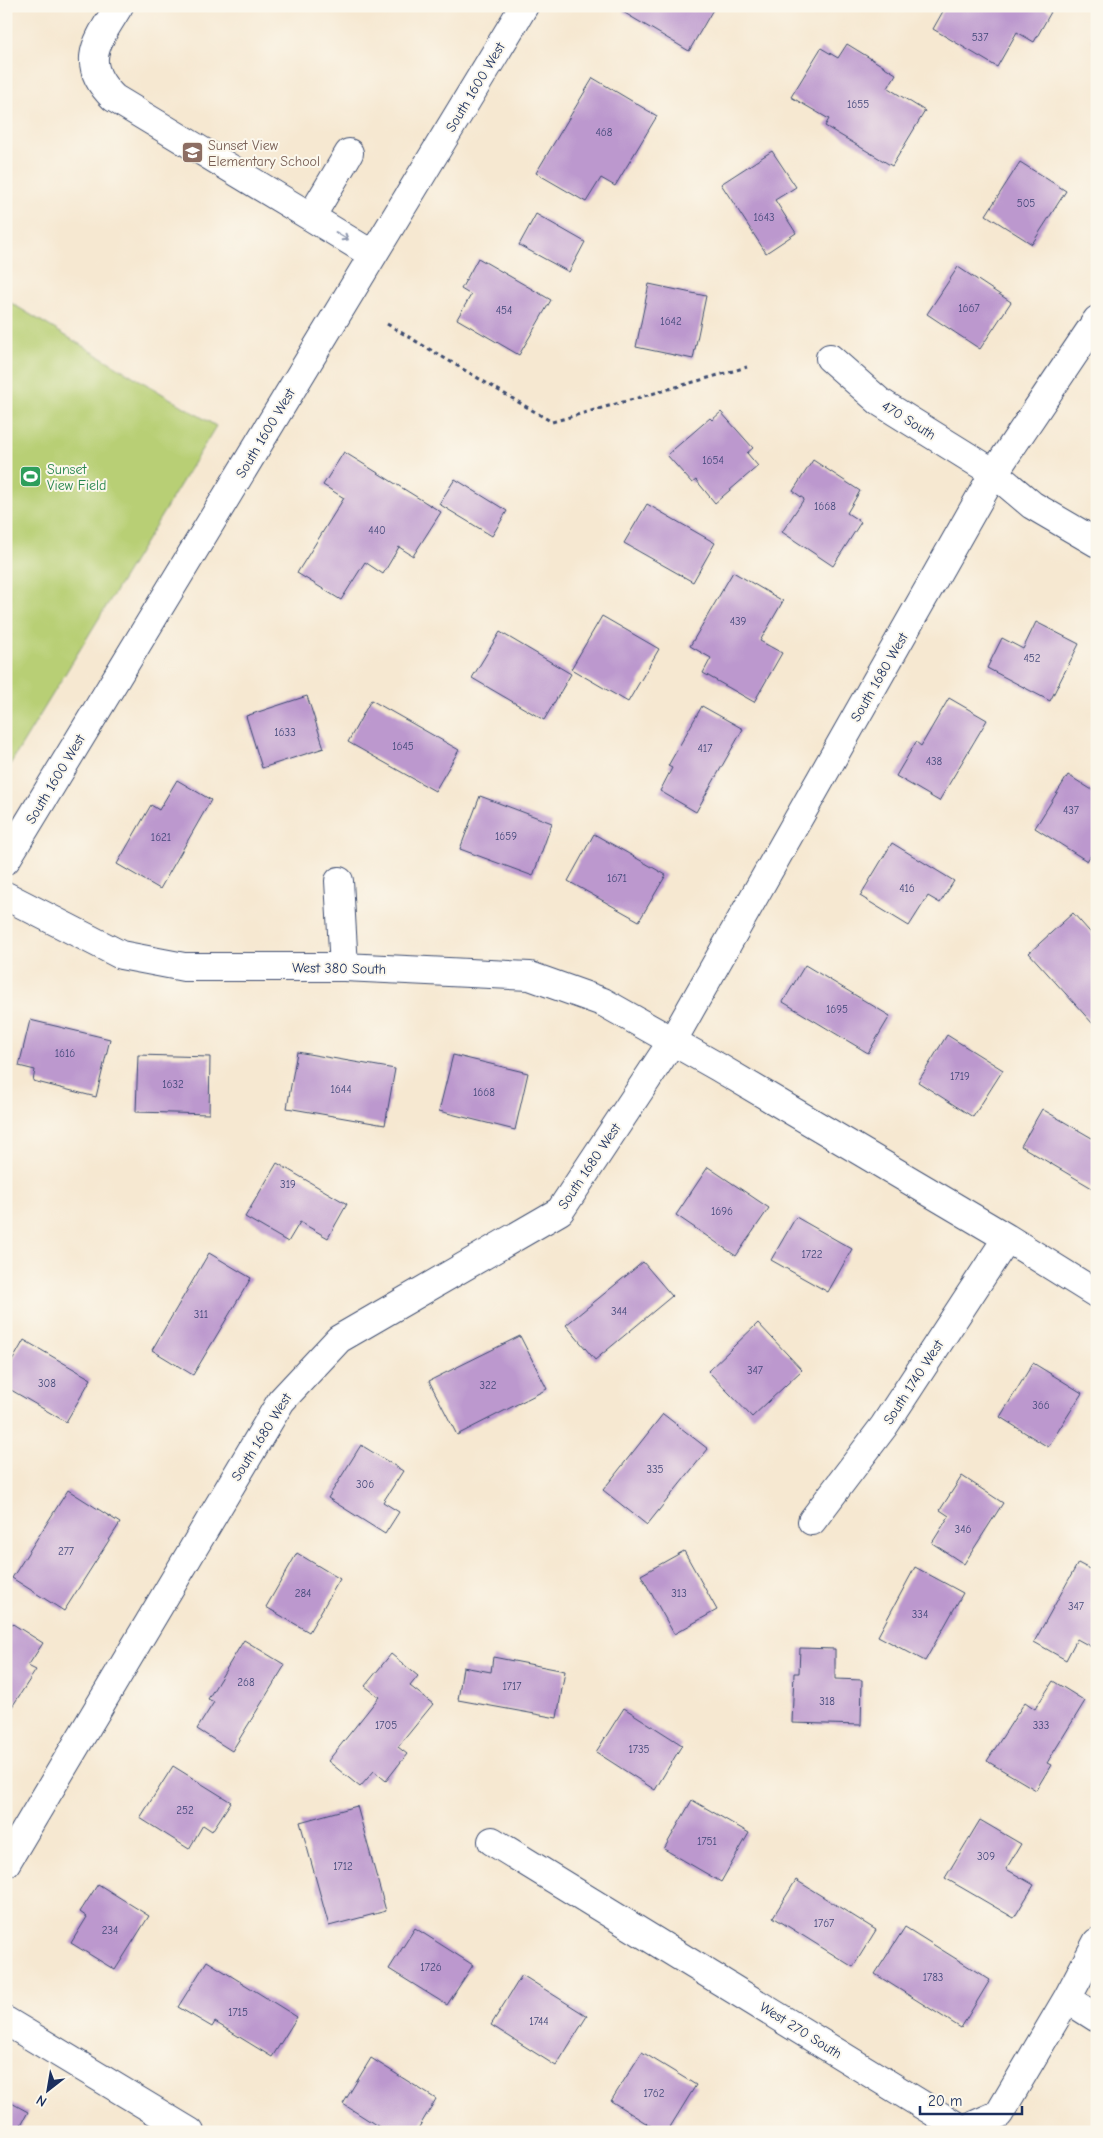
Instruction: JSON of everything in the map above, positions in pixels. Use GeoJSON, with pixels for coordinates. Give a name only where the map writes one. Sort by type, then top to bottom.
{"type":"FeatureCollection","features":[{"type":"Feature","properties":{"kind":"street"},"geometry":{"type":"LineString","coordinates":[[119,6],[98,40],[94,55],[94,70],[102,86],[114,98],[373,255]]}},
{"type":"Feature","properties":{"kind":"street","name":"South 1600 West"},"geometry":{"type":"LineString","coordinates":[[6,860],[524,6]]}},
{"type":"Feature","properties":{"kind":"street"},"geometry":{"type":"LineString","coordinates":[[311,217],[349,153]]}},
{"type":"Feature","properties":{"kind":"street","name":"South 1680 West"},"geometry":{"type":"LineString","coordinates":[[6,1863],[281,1401],[339,1339],[560,1211],[672,1040],[994,473],[1097,320]]}},
{"type":"Feature","properties":{"kind":"street","name":"470 South"},"geometry":{"type":"LineString","coordinates":[[830,358],[880,402],[994,473],[1032,505],[1097,543]]}},
{"type":"Feature","properties":{"kind":"street"},"geometry":{"type":"LineString","coordinates":[[339,881],[344,967]]}},
{"type":"Feature","properties":{"kind":"street","name":"West 380 South"},"geometry":{"type":"LineString","coordinates":[[6,896],[121,955],[184,967],[344,967],[530,976],[603,1002],[672,1040]]}},
{"type":"Feature","properties":{"kind":"street"},"geometry":{"type":"LineString","coordinates":[[672,1040],[1007,1238],[1097,1294]]}},
{"type":"Feature","properties":{"kind":"street","name":"South 1740 West"},"geometry":{"type":"LineString","coordinates":[[812,1521],[884,1426],[1007,1238]]}},
{"type":"Feature","properties":{"kind":"street","name":"West 270 South"},"geometry":{"type":"LineString","coordinates":[[492,1841],[963,2130],[999,2114],[1067,1999]]}},
{"type":"Feature","properties":{"kind":"street"},"geometry":{"type":"LineString","coordinates":[[1097,1942],[1067,1999],[1097,2018]]}},
{"type":"Feature","properties":{"kind":"street"},"geometry":{"type":"LineString","coordinates":[[6,2021],[190,2132]]}},
{"type":"Feature","properties":{"kind":"path"},"geometry":{"type":"LineString","coordinates":[[387,324],[552,422],[747,367]]}},
{"type":"Feature","properties":{"kind":"green space"},"geometry":{"type":"Polygon","coordinates":[[[6,300],[216,426],[6,771],[6,300]]]}},
{"type":"Feature","properties":{"kind":"building"},"geometry":{"type":"Polygon","coordinates":[[[626,6],[715,6],[689,51],[623,12],[626,6]]]}},
{"type":"Feature","properties":{"kind":"building"},"geometry":{"type":"Polygon","coordinates":[[[946,6],[1047,6],[1045,9],[1051,12],[1034,42],[1017,32],[997,67],[933,29],[946,6]]]}},
{"type":"Feature","properties":{"kind":"building"},"geometry":{"type":"Polygon","coordinates":[[[1097,37],[1097,53],[1096,53],[1092,39],[1097,37]]]}},
{"type":"Feature","properties":{"kind":"building"},"geometry":{"type":"Polygon","coordinates":[[[847,44],[896,74],[888,88],[925,111],[892,166],[825,126],[829,119],[791,97],[821,48],[838,58],[847,44]]]}},
{"type":"Feature","properties":{"kind":"building"},"geometry":{"type":"Polygon","coordinates":[[[593,78],[657,116],[615,186],[601,178],[586,202],[536,173],[593,78]]]}},
{"type":"Feature","properties":{"kind":"building"},"geometry":{"type":"Polygon","coordinates":[[[772,151],[796,187],[775,200],[796,233],[766,253],[721,184],[772,151]]]}},
{"type":"Feature","properties":{"kind":"building"},"geometry":{"type":"Polygon","coordinates":[[[1020,162],[1066,191],[1032,244],[986,215],[1020,162]]]}},
{"type":"Feature","properties":{"kind":"building"},"geometry":{"type":"Polygon","coordinates":[[[536,214],[585,242],[569,272],[519,245],[536,214]]]}},
{"type":"Feature","properties":{"kind":"building"},"geometry":{"type":"Polygon","coordinates":[[[478,258],[551,300],[519,355],[457,319],[471,295],[461,289],[478,258]]]}},
{"type":"Feature","properties":{"kind":"building"},"geometry":{"type":"Polygon","coordinates":[[[958,267],[1011,302],[980,349],[927,314],[958,267]]]}},
{"type":"Feature","properties":{"kind":"building"},"geometry":{"type":"Polygon","coordinates":[[[649,284],[706,296],[693,359],[636,347],[649,284]]]}},
{"type":"Feature","properties":{"kind":"building"},"geometry":{"type":"Polygon","coordinates":[[[721,412],[753,448],[747,453],[758,466],[715,503],[696,480],[692,483],[667,455],[710,418],[712,420],[721,412]]]}},
{"type":"Feature","properties":{"kind":"building"},"geometry":{"type":"Polygon","coordinates":[[[344,452],[441,512],[413,556],[399,547],[383,574],[365,562],[341,600],[297,573],[344,498],[323,485],[344,452]]]}},
{"type":"Feature","properties":{"kind":"building"},"geometry":{"type":"Polygon","coordinates":[[[813,460],[860,491],[847,513],[861,522],[833,566],[782,532],[804,499],[793,491],[813,460]]]}},
{"type":"Feature","properties":{"kind":"building"},"geometry":{"type":"Polygon","coordinates":[[[455,479],[507,511],[492,536],[439,504],[455,479]]]}},
{"type":"Feature","properties":{"kind":"building"},"geometry":{"type":"Polygon","coordinates":[[[647,504],[715,543],[693,582],[624,543],[647,504]]]}},
{"type":"Feature","properties":{"kind":"building"},"geometry":{"type":"Polygon","coordinates":[[[733,572],[783,601],[760,641],[782,653],[754,702],[703,673],[711,658],[690,646],[733,572]]]}},
{"type":"Feature","properties":{"kind":"building"},"geometry":{"type":"Polygon","coordinates":[[[602,616],[659,649],[628,702],[571,669],[602,616]]]}},
{"type":"Feature","properties":{"kind":"building"},"geometry":{"type":"Polygon","coordinates":[[[1036,622],[1079,644],[1050,701],[987,668],[1002,638],[1023,649],[1036,622]]]}},
{"type":"Feature","properties":{"kind":"building"},"geometry":{"type":"Polygon","coordinates":[[[500,632],[571,674],[544,720],[472,678],[500,632]]]}},
{"type":"Feature","properties":{"kind":"building"},"geometry":{"type":"Polygon","coordinates":[[[307,696],[324,748],[262,768],[246,716],[307,696]]]}},
{"type":"Feature","properties":{"kind":"building"},"geometry":{"type":"Polygon","coordinates":[[[949,698],[987,720],[939,801],[896,776],[916,742],[921,746],[949,698]]]}},
{"type":"Feature","properties":{"kind":"building"},"geometry":{"type":"Polygon","coordinates":[[[371,700],[459,750],[435,791],[348,742],[371,700]]]}},
{"type":"Feature","properties":{"kind":"building"},"geometry":{"type":"Polygon","coordinates":[[[702,706],[743,729],[696,812],[660,791],[672,768],[668,766],[702,706]]]}},
{"type":"Feature","properties":{"kind":"building"},"geometry":{"type":"Polygon","coordinates":[[[1068,775],[1097,793],[1097,846],[1087,861],[1035,828],[1068,775]]]}},
{"type":"Feature","properties":{"kind":"building"},"geometry":{"type":"Polygon","coordinates":[[[177,780],[211,800],[160,889],[117,864],[151,805],[159,810],[177,780]]]}},
{"type":"Feature","properties":{"kind":"building"},"geometry":{"type":"Polygon","coordinates":[[[480,796],[552,823],[533,876],[460,849],[480,796]]]}},
{"type":"Feature","properties":{"kind":"building"},"geometry":{"type":"Polygon","coordinates":[[[594,834],[666,875],[639,921],[568,881],[594,834]]]}},
{"type":"Feature","properties":{"kind":"building"},"geometry":{"type":"Polygon","coordinates":[[[892,843],[954,881],[940,903],[928,896],[909,926],[860,896],[892,843]]]}},
{"type":"Feature","properties":{"kind":"building"},"geometry":{"type":"Polygon","coordinates":[[[1073,913],[1097,940],[1097,1021],[1093,1024],[1029,953],[1073,913]]]}},
{"type":"Feature","properties":{"kind":"building"},"geometry":{"type":"Polygon","coordinates":[[[805,965],[890,1016],[868,1053],[783,1002],[805,965]]]}},
{"type":"Feature","properties":{"kind":"building"},"geometry":{"type":"Polygon","coordinates":[[[30,1020],[110,1039],[96,1097],[33,1081],[35,1070],[19,1066],[30,1020]]]}},
{"type":"Feature","properties":{"kind":"building"},"geometry":{"type":"Polygon","coordinates":[[[947,1035],[1003,1070],[973,1117],[918,1082],[947,1035]]]}},
{"type":"Feature","properties":{"kind":"building"},"geometry":{"type":"Polygon","coordinates":[[[297,1052],[395,1069],[385,1125],[287,1108],[297,1052]]]}},
{"type":"Feature","properties":{"kind":"building"},"geometry":{"type":"Polygon","coordinates":[[[138,1055],[210,1057],[209,1114],[136,1112],[138,1055]]]}},
{"type":"Feature","properties":{"kind":"building"},"geometry":{"type":"Polygon","coordinates":[[[453,1055],[528,1073],[515,1130],[439,1111],[453,1055]]]}},
{"type":"Feature","properties":{"kind":"building"},"geometry":{"type":"Polygon","coordinates":[[[1042,1109],[1097,1141],[1097,1191],[1021,1146],[1042,1109]]]}},
{"type":"Feature","properties":{"kind":"building"},"geometry":{"type":"Polygon","coordinates":[[[277,1163],[347,1204],[328,1238],[300,1222],[288,1242],[245,1217],[277,1163]]]}},
{"type":"Feature","properties":{"kind":"building"},"geometry":{"type":"Polygon","coordinates":[[[708,1167],[769,1208],[736,1256],[676,1215],[708,1167]]]}},
{"type":"Feature","properties":{"kind":"building"},"geometry":{"type":"Polygon","coordinates":[[[796,1217],[852,1249],[828,1292],[771,1260],[796,1217]]]}},
{"type":"Feature","properties":{"kind":"building"},"geometry":{"type":"Polygon","coordinates":[[[209,1253],[251,1278],[193,1375],[152,1350],[209,1253]]]}},
{"type":"Feature","properties":{"kind":"building"},"geometry":{"type":"Polygon","coordinates":[[[643,1262],[672,1296],[595,1360],[566,1325],[643,1262]]]}},
{"type":"Feature","properties":{"kind":"building"},"geometry":{"type":"Polygon","coordinates":[[[758,1323],[802,1370],[752,1417],[708,1371],[758,1323]]]}},
{"type":"Feature","properties":{"kind":"building"},"geometry":{"type":"Polygon","coordinates":[[[520,1336],[547,1389],[457,1435],[429,1381],[520,1336]]]}},
{"type":"Feature","properties":{"kind":"building"},"geometry":{"type":"Polygon","coordinates":[[[24,1340],[91,1379],[66,1422],[6,1387],[6,1372],[24,1340]]]}},
{"type":"Feature","properties":{"kind":"building"},"geometry":{"type":"Polygon","coordinates":[[[1033,1363],[1082,1393],[1048,1447],[1000,1417],[1033,1363]]]}},
{"type":"Feature","properties":{"kind":"building"},"geometry":{"type":"Polygon","coordinates":[[[663,1414],[708,1449],[647,1525],[603,1490],[663,1414]]]}},
{"type":"Feature","properties":{"kind":"building"},"geometry":{"type":"Polygon","coordinates":[[[361,1445],[403,1471],[383,1502],[399,1512],[385,1534],[328,1498],[361,1445]]]}},
{"type":"Feature","properties":{"kind":"building"},"geometry":{"type":"Polygon","coordinates":[[[962,1476],[1003,1503],[964,1564],[932,1543],[949,1516],[940,1510],[962,1476]]]}},
{"type":"Feature","properties":{"kind":"building"},"geometry":{"type":"Polygon","coordinates":[[[68,1490],[120,1523],[64,1611],[12,1578],[68,1490]]]}},
{"type":"Feature","properties":{"kind":"building"},"geometry":{"type":"Polygon","coordinates":[[[684,1551],[717,1610],[674,1634],[641,1575],[684,1551]]]}},
{"type":"Feature","properties":{"kind":"building"},"geometry":{"type":"Polygon","coordinates":[[[297,1553],[340,1579],[309,1632],[266,1607],[297,1553]]]}},
{"type":"Feature","properties":{"kind":"building"},"geometry":{"type":"Polygon","coordinates":[[[1078,1563],[1097,1573],[1097,1650],[1077,1639],[1066,1660],[1034,1642],[1078,1563]]]}},
{"type":"Feature","properties":{"kind":"building"},"geometry":{"type":"Polygon","coordinates":[[[915,1567],[963,1593],[925,1661],[878,1636],[915,1567]]]}},
{"type":"Feature","properties":{"kind":"building"},"geometry":{"type":"Polygon","coordinates":[[[8,1621],[43,1643],[28,1666],[36,1670],[6,1716],[6,1624],[8,1621]]]}},
{"type":"Feature","properties":{"kind":"building"},"geometry":{"type":"Polygon","coordinates":[[[244,1640],[285,1665],[232,1751],[197,1729],[214,1702],[208,1699],[244,1640]]]}},
{"type":"Feature","properties":{"kind":"building"},"geometry":{"type":"Polygon","coordinates":[[[800,1648],[835,1649],[835,1679],[862,1680],[861,1725],[792,1723],[794,1673],[799,1673],[800,1648]]]}},
{"type":"Feature","properties":{"kind":"building"},"geometry":{"type":"Polygon","coordinates":[[[391,1654],[418,1676],[410,1686],[433,1704],[398,1747],[407,1754],[386,1781],[374,1771],[360,1787],[328,1761],[379,1697],[365,1686],[391,1654]]]}},
{"type":"Feature","properties":{"kind":"building"},"geometry":{"type":"Polygon","coordinates":[[[493,1657],[565,1671],[557,1718],[458,1700],[463,1667],[491,1672],[493,1657]]]}},
{"type":"Feature","properties":{"kind":"building"},"geometry":{"type":"Polygon","coordinates":[[[1053,1681],[1085,1701],[1047,1763],[1051,1765],[1036,1790],[987,1761],[1025,1702],[1035,1709],[1053,1681]]]}},
{"type":"Feature","properties":{"kind":"building"},"geometry":{"type":"Polygon","coordinates":[[[624,1708],[682,1745],[655,1790],[596,1752],[624,1708]]]}},
{"type":"Feature","properties":{"kind":"building"},"geometry":{"type":"Polygon","coordinates":[[[173,1766],[231,1802],[212,1831],[203,1825],[189,1849],[140,1818],[173,1766]]]}},
{"type":"Feature","properties":{"kind":"building"},"geometry":{"type":"Polygon","coordinates":[[[692,1800],[749,1833],[721,1882],[664,1849],[692,1800]]]}},
{"type":"Feature","properties":{"kind":"building"},"geometry":{"type":"Polygon","coordinates":[[[357,1806],[386,1911],[329,1926],[300,1822],[357,1806]]]}},
{"type":"Feature","properties":{"kind":"building"},"geometry":{"type":"Polygon","coordinates":[[[980,1820],[1021,1844],[1006,1869],[1034,1885],[1014,1918],[945,1878],[980,1820]]]}},
{"type":"Feature","properties":{"kind":"building"},"geometry":{"type":"Polygon","coordinates":[[[796,1880],[876,1930],[853,1967],[773,1917],[796,1880]]]}},
{"type":"Feature","properties":{"kind":"building"},"geometry":{"type":"Polygon","coordinates":[[[98,1884],[149,1916],[115,1970],[71,1943],[87,1917],[80,1912],[98,1884]]]}},
{"type":"Feature","properties":{"kind":"building"},"geometry":{"type":"Polygon","coordinates":[[[905,1927],[990,1980],[961,2028],[875,1974],[905,1927]]]}},
{"type":"Feature","properties":{"kind":"building"},"geometry":{"type":"Polygon","coordinates":[[[415,1928],[473,1965],[447,2005],[389,1969],[415,1928]]]}},
{"type":"Feature","properties":{"kind":"building"},"geometry":{"type":"Polygon","coordinates":[[[207,1961],[297,2017],[272,2057],[215,2022],[212,2027],[178,2007],[207,1961]]]}},
{"type":"Feature","properties":{"kind":"building"},"geometry":{"type":"Polygon","coordinates":[[[522,1975],[587,2016],[556,2066],[491,2025],[522,1975]]]}},
{"type":"Feature","properties":{"kind":"building"},"geometry":{"type":"Polygon","coordinates":[[[642,2052],[696,2085],[667,2132],[660,2132],[611,2101],[642,2052]]]}},
{"type":"Feature","properties":{"kind":"building"},"geometry":{"type":"Polygon","coordinates":[[[371,2058],[436,2099],[416,2132],[387,2132],[343,2104],[371,2058]]]}},
{"type":"Feature","properties":{"kind":"building"},"geometry":{"type":"Polygon","coordinates":[[[6,2100],[28,2112],[17,2132],[6,2132],[6,2100]]]}},
{"type":"Feature","properties":{"kind":"place","name":"Sunset View Elementary School"},"geometry":{"type":"Point","coordinates":[192,153]}},
{"type":"Feature","properties":{"kind":"place","name":"Sunset View Field"},"geometry":{"type":"Point","coordinates":[31,477]}}]}
